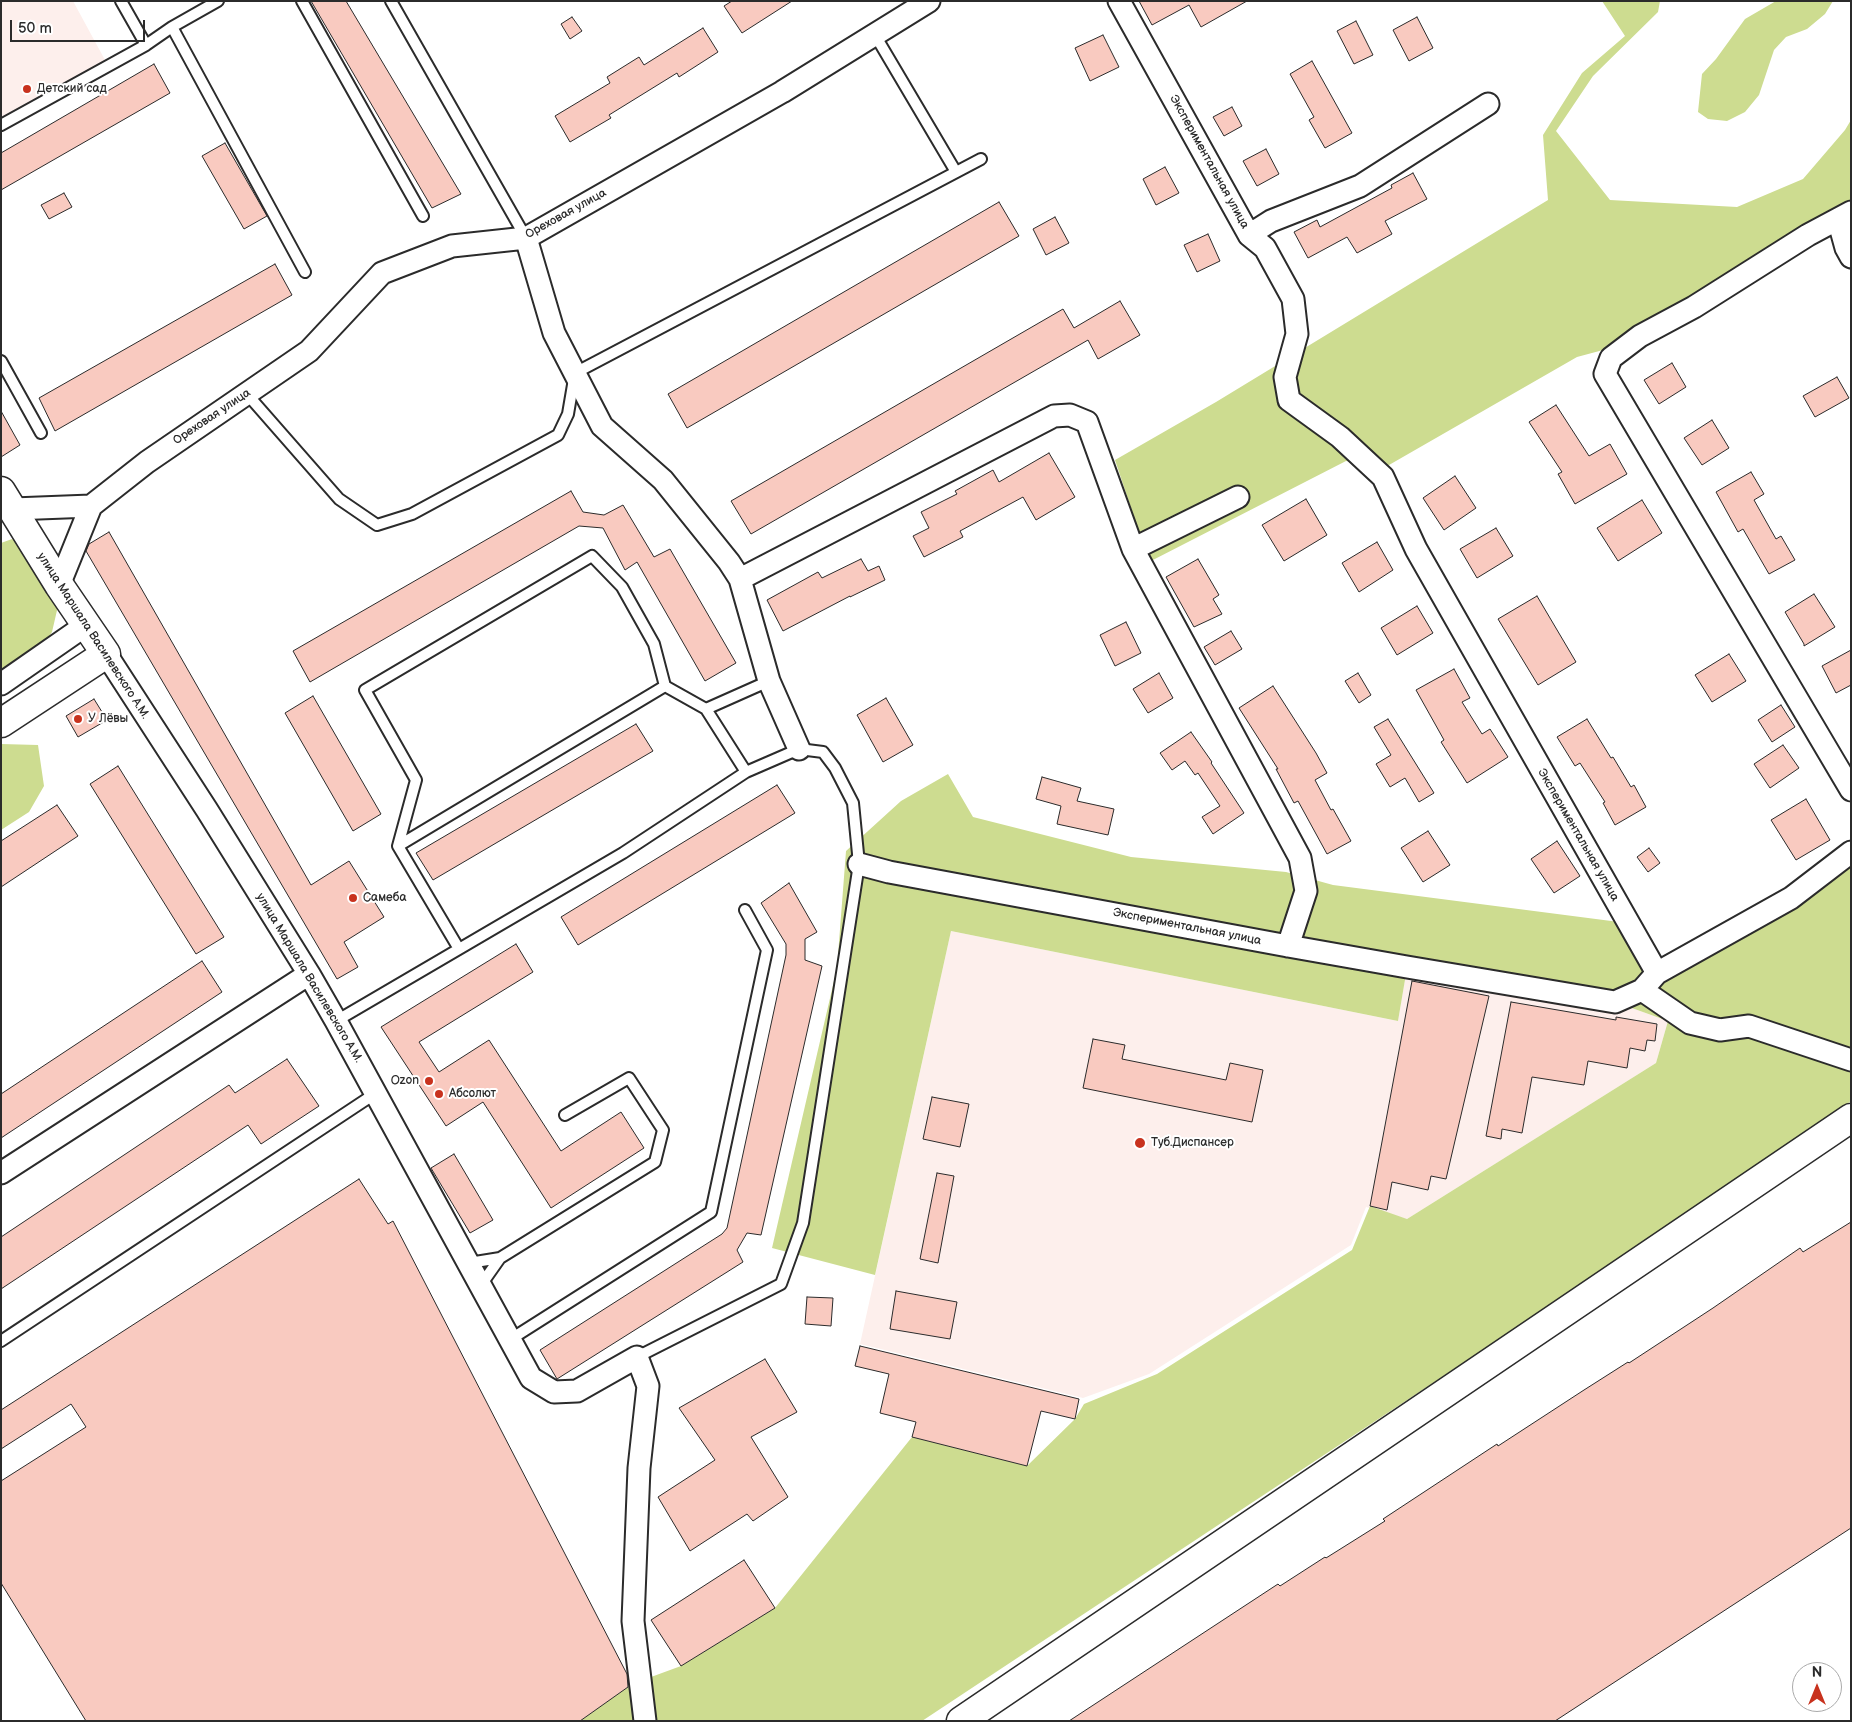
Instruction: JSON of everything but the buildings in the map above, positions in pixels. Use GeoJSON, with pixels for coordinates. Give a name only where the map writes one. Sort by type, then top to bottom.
{"type":"FeatureCollection","features":[{"type":"Feature","properties":{"kind":"main road","name":"улица Маршала Василевского А.М."},"geometry":{"type":"LineString","coordinates":[[5,506],[106,654]]}},
{"type":"Feature","properties":{"kind":"main road"},"geometry":{"type":"LineString","coordinates":[[1,724],[106,654]]}},
{"type":"Feature","properties":{"kind":"main road"},"geometry":{"type":"LineString","coordinates":[[962,1721],[1851,1118]]}},
{"type":"Feature","properties":{"kind":"street","name":"Ореховая улица"},"geometry":{"type":"LineString","coordinates":[[59,585],[91,506],[147,462],[309,351],[382,273],[452,246],[526,238],[782,92],[929,1]]}},
{"type":"Feature","properties":{"kind":"street","name":"Экспериментальная улица"},"geometry":{"type":"LineString","coordinates":[[859,864],[888,872],[1407,968],[1615,1002],[1642,990],[1657,973],[1416,550],[1383,477],[1340,437],[1289,400],[1285,377],[1297,334],[1293,298],[1264,248],[1250,235],[1119,1]]}},
{"type":"Feature","properties":{"kind":"street"},"geometry":{"type":"LineString","coordinates":[[1250,235],[1271,221],[1360,186],[1488,104]]}},
{"type":"Feature","properties":{"kind":"street"},"geometry":{"type":"LineString","coordinates":[[1851,257],[1846,248],[1844,215],[1808,235],[1694,307],[1640,336],[1611,358],[1605,374],[1851,790]]}},
{"type":"Feature","properties":{"kind":"street"},"geometry":{"type":"LineString","coordinates":[[526,238],[554,333],[602,426],[663,480],[729,562],[740,579],[769,681],[799,749]]}},
{"type":"Feature","properties":{"kind":"street"},"geometry":{"type":"LineString","coordinates":[[740,579],[1054,416],[1070,415],[1087,422],[1132,548],[1300,858],[1306,891],[1288,946]]}},
{"type":"Feature","properties":{"kind":"street"},"geometry":{"type":"LineString","coordinates":[[1132,548],[1238,497]]}},
{"type":"Feature","properties":{"kind":"street"},"geometry":{"type":"LineString","coordinates":[[5,506],[91,506]]}},
{"type":"Feature","properties":{"kind":"street"},"geometry":{"type":"LineString","coordinates":[[1,684],[86,625]]}},
{"type":"Feature","properties":{"kind":"street","name":"улица Маршала Василевского А.М."},"geometry":{"type":"LineString","coordinates":[[106,654],[207,810],[309,974],[531,1378],[554,1392],[577,1391],[637,1357]]}},
{"type":"Feature","properties":{"kind":"street"},"geometry":{"type":"LineString","coordinates":[[1657,973],[1790,898],[1851,852]]}},
{"type":"Feature","properties":{"kind":"street"},"geometry":{"type":"LineString","coordinates":[[1,1173],[309,974]]}},
{"type":"Feature","properties":{"kind":"street"},"geometry":{"type":"LineString","coordinates":[[1642,990],[1690,1023],[1720,1030],[1749,1026],[1851,1060]]}},
{"type":"Feature","properties":{"kind":"street"},"geometry":{"type":"LineString","coordinates":[[637,1357],[648,1386],[639,1468],[633,1621],[645,1721]]}},
{"type":"Feature","properties":{"kind":"lane"},"geometry":{"type":"LineString","coordinates":[[121,1],[146,45]]}},
{"type":"Feature","properties":{"kind":"lane"},"geometry":{"type":"LineString","coordinates":[[1,125],[146,45],[172,27],[218,1]]}},
{"type":"Feature","properties":{"kind":"lane"},"geometry":{"type":"LineString","coordinates":[[302,1],[423,216]]}},
{"type":"Feature","properties":{"kind":"lane"},"geometry":{"type":"LineString","coordinates":[[391,1],[526,238]]}},
{"type":"Feature","properties":{"kind":"lane"},"geometry":{"type":"LineString","coordinates":[[172,27],[305,272]]}},
{"type":"Feature","properties":{"kind":"lane"},"geometry":{"type":"LineString","coordinates":[[875,35],[956,172]]}},
{"type":"Feature","properties":{"kind":"lane"},"geometry":{"type":"LineString","coordinates":[[247,394],[339,499],[377,525],[412,514],[558,434],[568,414],[576,373],[981,159]]}},
{"type":"Feature","properties":{"kind":"lane"},"geometry":{"type":"LineString","coordinates":[[1,361],[41,433]]}},
{"type":"Feature","properties":{"kind":"lane"},"geometry":{"type":"LineString","coordinates":[[460,949],[398,846],[416,780],[365,690],[592,556],[622,587],[654,644],[665,686],[706,709],[746,772]]}},
{"type":"Feature","properties":{"kind":"lane"},"geometry":{"type":"LineString","coordinates":[[706,709],[769,681]]}},
{"type":"Feature","properties":{"kind":"lane"},"geometry":{"type":"LineString","coordinates":[[398,846],[665,686]]}},
{"type":"Feature","properties":{"kind":"lane"},"geometry":{"type":"LineString","coordinates":[[336,1021],[623,853],[746,772],[799,749],[823,752],[853,803],[859,864],[803,1223],[781,1284],[637,1357]]}},
{"type":"Feature","properties":{"kind":"lane"},"geometry":{"type":"LineString","coordinates":[[510,1339],[711,1212],[767,950],[746,910]]}},
{"type":"Feature","properties":{"kind":"lane"},"geometry":{"type":"LineString","coordinates":[[469,1263],[500,1258],[655,1162],[663,1130],[628,1078],[566,1115]]}},
{"type":"Feature","properties":{"kind":"lane"},"geometry":{"type":"LineString","coordinates":[[1,1341],[376,1093]]}},
{"type":"Feature","properties":{"kind":"lane"},"geometry":{"type":"LineString","coordinates":[[481,1285],[500,1258]]}},
{"type":"Feature","properties":{"kind":"shaded area","name":"Детский сад"},"geometry":{"type":"Polygon","coordinates":[[[1,1],[73,1],[105,60],[1,118],[1,1]]]}},
{"type":"Feature","properties":{"kind":"shaded area","name":"Туб.Диспансер"},"geometry":{"type":"Polygon","coordinates":[[[951,931],[1398,1021],[1407,967],[1615,1002],[1668,1021],[1656,1063],[1407,1219],[1366,1207],[1351,1245],[1149,1374],[1083,1398],[860,1344],[951,931]]]}},
{"type":"Feature","properties":{"kind":"green space"},"geometry":{"type":"Polygon","coordinates":[[[1602,1],[1660,1],[1658,12],[1593,76],[1556,131],[1610,200],[1737,207],[1803,179],[1845,130],[1851,120],[1851,217],[1618,346],[1577,357],[1389,465],[1346,461],[1149,562],[1115,460],[1216,402],[1548,200],[1543,135],[1582,73],[1625,36],[1602,1]]]}},
{"type":"Feature","properties":{"kind":"green space"},"geometry":{"type":"Polygon","coordinates":[[[1776,1],[1833,1],[1825,14],[1807,29],[1786,37],[1774,50],[1759,95],[1745,112],[1727,121],[1708,119],[1698,112],[1702,74],[1716,59],[1745,19],[1776,1]]]}},
{"type":"Feature","properties":{"kind":"green space"},"geometry":{"type":"Polygon","coordinates":[[[12,539],[21,546],[58,606],[52,632],[43,645],[1,673],[1,543],[12,539]]]}},
{"type":"Feature","properties":{"kind":"green space"},"geometry":{"type":"Polygon","coordinates":[[[1,744],[38,745],[44,786],[29,812],[1,830],[1,744]]]}},
{"type":"Feature","properties":{"kind":"green space"},"geometry":{"type":"Polygon","coordinates":[[[948,774],[973,817],[1131,857],[1286,872],[1333,885],[1619,922],[1679,972],[1851,867],[1851,1101],[1587,1281],[922,1721],[580,1721],[632,1684],[681,1666],[775,1608],[912,1437],[1027,1466],[1075,1419],[1084,1404],[1157,1374],[1352,1250],[1370,1206],[1407,1219],[1656,1063],[1668,1021],[1615,1002],[1407,968],[1398,1021],[951,931],[875,1275],[772,1248],[837,968],[846,851],[901,801],[948,774]]]}},
{"type":"Feature","properties":{"kind":"place","name":"Детский сад"},"geometry":{"type":"Point","coordinates":[27,89]}},
{"type":"Feature","properties":{"kind":"place","name":"У Лёвы"},"geometry":{"type":"Point","coordinates":[78,719]}},
{"type":"Feature","properties":{"kind":"place","name":"Самеба"},"geometry":{"type":"Point","coordinates":[353,898]}},
{"type":"Feature","properties":{"kind":"place","name":"Ozon"},"geometry":{"type":"Point","coordinates":[429,1081]}},
{"type":"Feature","properties":{"kind":"place","name":"Абсолют"},"geometry":{"type":"Point","coordinates":[439,1094]}},
{"type":"Feature","properties":{"kind":"place","name":"Туб.Диспансер"},"geometry":{"type":"Point","coordinates":[1140,1143]}}]}
